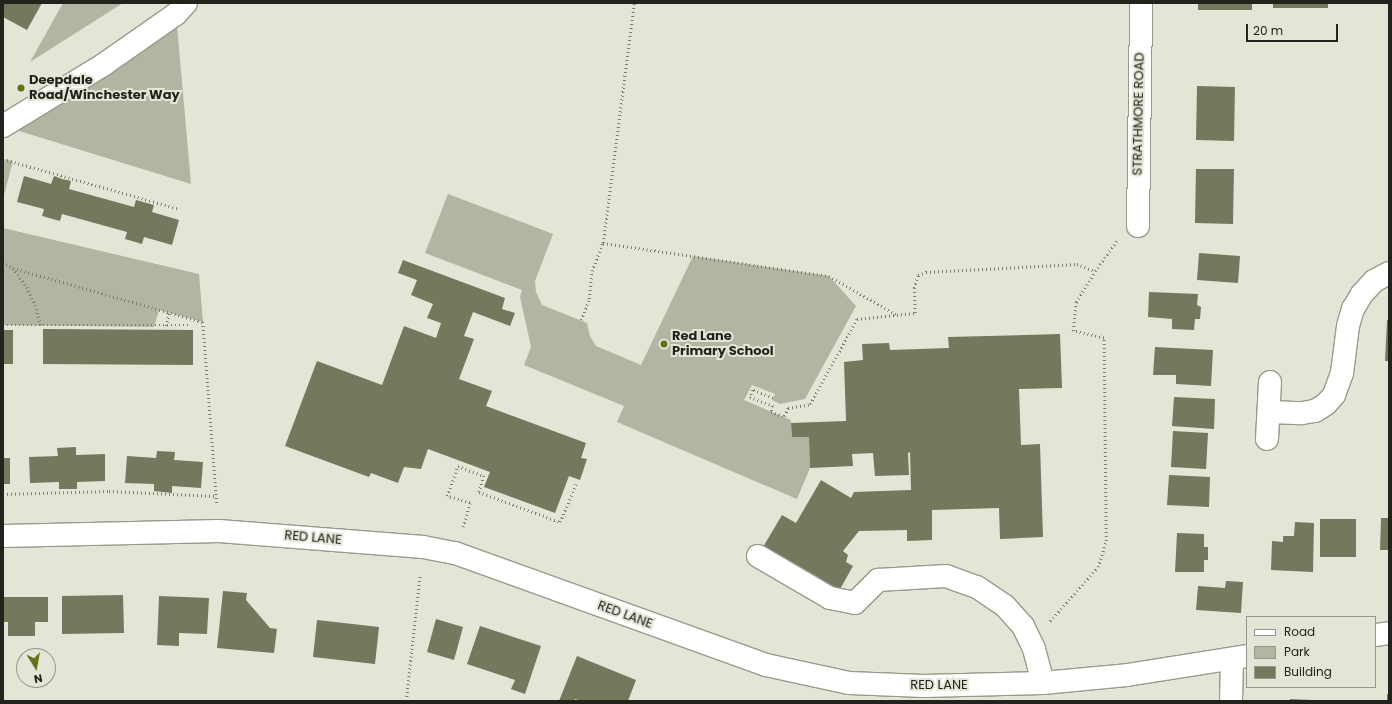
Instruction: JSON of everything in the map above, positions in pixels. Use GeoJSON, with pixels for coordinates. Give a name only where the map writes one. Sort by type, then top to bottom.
{"type":"FeatureCollection","features":[{"type":"Feature","properties":{"kind":"street"},"geometry":{"type":"LineString","coordinates":[[3,126],[103,65],[176,14],[186,3]]}},
{"type":"Feature","properties":{"kind":"street","name":"STRATHMORE ROAD"},"geometry":{"type":"LineString","coordinates":[[1138,226],[1141,3]]}},
{"type":"Feature","properties":{"kind":"street"},"geometry":{"type":"LineString","coordinates":[[1269,412],[1302,413],[1315,411],[1326,404],[1334,395],[1342,374],[1348,326],[1353,309],[1362,294],[1374,281],[1389,273]]}},
{"type":"Feature","properties":{"kind":"street"},"geometry":{"type":"LineString","coordinates":[[1267,439],[1270,382]]}},
{"type":"Feature","properties":{"kind":"street","name":"RED LANE"},"geometry":{"type":"LineString","coordinates":[[3,536],[219,531],[423,547],[455,553],[766,665],[849,683],[924,686],[1043,683],[1127,675],[1239,657]]}},
{"type":"Feature","properties":{"kind":"street"},"geometry":{"type":"LineString","coordinates":[[758,556],[830,598],[855,602],[878,580],[946,576],[977,587],[1005,606],[1023,626],[1031,642],[1043,683]]}},
{"type":"Feature","properties":{"kind":"street"},"geometry":{"type":"LineString","coordinates":[[1376,635],[1389,633]]}},
{"type":"Feature","properties":{"kind":"street"},"geometry":{"type":"LineString","coordinates":[[1231,701],[1239,657]]}},
{"type":"Feature","properties":{"kind":"path"},"geometry":{"type":"LineString","coordinates":[[581,320],[589,299],[592,271],[603,243],[634,3]]}},
{"type":"Feature","properties":{"kind":"path"},"geometry":{"type":"LineString","coordinates":[[3,159],[180,209]]}},
{"type":"Feature","properties":{"kind":"path"},"geometry":{"type":"LineString","coordinates":[[1031,642],[1098,567],[1106,541],[1104,338],[1073,331],[1076,302],[1120,236],[1138,226]]}},
{"type":"Feature","properties":{"kind":"path"},"geometry":{"type":"LineString","coordinates":[[603,243],[829,276],[897,315]]}},
{"type":"Feature","properties":{"kind":"path"},"geometry":{"type":"LineString","coordinates":[[3,262],[13,268],[202,322],[216,496],[109,491],[3,494]]}},
{"type":"Feature","properties":{"kind":"path"},"geometry":{"type":"LineString","coordinates":[[773,398],[753,390],[750,397],[774,406],[771,412],[784,416],[788,408],[810,404],[857,319],[915,313],[914,288],[918,275],[926,272],[1077,264],[1096,271]]}},
{"type":"Feature","properties":{"kind":"path"},"geometry":{"type":"LineString","coordinates":[[13,268],[27,287],[35,305],[40,325]]}},
{"type":"Feature","properties":{"kind":"path"},"geometry":{"type":"LineString","coordinates":[[166,326],[169,313]]}},
{"type":"Feature","properties":{"kind":"path"},"geometry":{"type":"LineString","coordinates":[[3,325],[190,325]]}},
{"type":"Feature","properties":{"kind":"path"},"geometry":{"type":"LineString","coordinates":[[455,553],[470,503],[447,496],[458,466],[484,476],[479,492],[560,522],[576,484]]}},
{"type":"Feature","properties":{"kind":"path"},"geometry":{"type":"LineString","coordinates":[[406,701],[423,547]]}},
{"type":"Feature","properties":{"kind":"green space"},"geometry":{"type":"Polygon","coordinates":[[[63,3],[123,3],[30,62],[63,3]]]}},
{"type":"Feature","properties":{"kind":"green space"},"geometry":{"type":"Polygon","coordinates":[[[176,14],[191,184],[3,126],[176,14]]]}},
{"type":"Feature","properties":{"kind":"green space"},"geometry":{"type":"Polygon","coordinates":[[[3,159],[13,161],[3,199],[3,159]]]}},
{"type":"Feature","properties":{"kind":"green space"},"geometry":{"type":"Polygon","coordinates":[[[448,194],[553,234],[535,281],[536,292],[542,305],[587,323],[590,336],[596,346],[641,365],[693,256],[829,276],[856,306],[805,399],[780,404],[772,400],[775,394],[752,385],[744,400],[791,420],[792,437],[809,437],[810,468],[797,499],[617,422],[624,406],[524,365],[531,347],[520,297],[522,290],[425,253],[448,194]]]}},
{"type":"Feature","properties":{"kind":"green space"},"geometry":{"type":"Polygon","coordinates":[[[3,228],[199,274],[203,322],[159,310],[154,327],[3,325],[3,228]]]}},
{"type":"Feature","properties":{"kind":"building"},"geometry":{"type":"Polygon","coordinates":[[[4,3],[42,3],[27,30],[3,17],[4,3]]]}},
{"type":"Feature","properties":{"kind":"building"},"geometry":{"type":"Polygon","coordinates":[[[1198,3],[1252,3],[1252,10],[1198,10],[1198,3]]]}},
{"type":"Feature","properties":{"kind":"building"},"geometry":{"type":"Polygon","coordinates":[[[1273,3],[1328,3],[1328,8],[1273,8],[1273,3]]]}},
{"type":"Feature","properties":{"kind":"building"},"geometry":{"type":"Polygon","coordinates":[[[1364,3],[1364,4],[1348,4],[1364,3]]]}},
{"type":"Feature","properties":{"kind":"building"},"geometry":{"type":"Polygon","coordinates":[[[1197,86],[1235,87],[1234,141],[1196,140],[1197,86]]]}},
{"type":"Feature","properties":{"kind":"building"},"geometry":{"type":"Polygon","coordinates":[[[1196,169],[1234,169],[1233,224],[1195,223],[1196,169]]]}},
{"type":"Feature","properties":{"kind":"building"},"geometry":{"type":"Polygon","coordinates":[[[24,176],[51,184],[54,176],[71,181],[69,189],[134,207],[136,200],[154,205],[152,212],[179,220],[172,245],[144,237],[142,244],[125,239],[127,232],[62,214],[60,221],[42,216],[44,209],[17,202],[24,176]]]}},
{"type":"Feature","properties":{"kind":"building"},"geometry":{"type":"Polygon","coordinates":[[[1199,253],[1240,256],[1238,283],[1197,280],[1199,253]]]}},
{"type":"Feature","properties":{"kind":"building"},"geometry":{"type":"Polygon","coordinates":[[[403,260],[505,298],[502,309],[515,313],[510,326],[473,312],[464,336],[474,339],[459,379],[492,391],[486,406],[586,443],[581,458],[587,459],[580,480],[569,476],[555,513],[484,487],[490,472],[428,449],[421,469],[404,467],[398,483],[371,473],[369,477],[285,446],[317,361],[382,385],[404,326],[436,338],[441,323],[427,318],[433,304],[411,295],[417,280],[398,273],[403,260]]]}},
{"type":"Feature","properties":{"kind":"building"},"geometry":{"type":"Polygon","coordinates":[[[1149,292],[1198,294],[1197,305],[1201,307],[1200,319],[1195,319],[1194,330],[1172,329],[1172,319],[1148,317],[1149,292]]]}},
{"type":"Feature","properties":{"kind":"building"},"geometry":{"type":"Polygon","coordinates":[[[1387,320],[1389,320],[1389,361],[1385,361],[1387,320]]]}},
{"type":"Feature","properties":{"kind":"building"},"geometry":{"type":"Polygon","coordinates":[[[43,329],[193,330],[193,365],[43,364],[43,329]]]}},
{"type":"Feature","properties":{"kind":"building"},"geometry":{"type":"Polygon","coordinates":[[[3,330],[13,330],[13,364],[3,364],[3,330]]]}},
{"type":"Feature","properties":{"kind":"building"},"geometry":{"type":"Polygon","coordinates":[[[1060,334],[1062,388],[1019,389],[1021,445],[1040,444],[1043,537],[1000,539],[999,508],[932,510],[932,540],[907,541],[907,530],[859,531],[843,551],[848,555],[846,562],[853,566],[839,591],[763,547],[782,515],[796,523],[821,480],[851,498],[854,492],[911,490],[910,452],[908,453],[909,475],[875,476],[873,453],[852,454],[853,466],[810,468],[809,437],[792,437],[791,423],[846,421],[844,362],[863,360],[862,344],[889,343],[890,350],[949,348],[948,337],[1060,334]]]}},
{"type":"Feature","properties":{"kind":"building"},"geometry":{"type":"Polygon","coordinates":[[[1155,347],[1213,350],[1211,386],[1176,384],[1176,375],[1153,375],[1155,347]]]}},
{"type":"Feature","properties":{"kind":"building"},"geometry":{"type":"Polygon","coordinates":[[[1174,397],[1215,399],[1214,429],[1172,426],[1174,397]]]}},
{"type":"Feature","properties":{"kind":"building"},"geometry":{"type":"Polygon","coordinates":[[[1173,431],[1208,433],[1206,469],[1171,467],[1173,431]]]}},
{"type":"Feature","properties":{"kind":"building"},"geometry":{"type":"Polygon","coordinates":[[[76,447],[76,455],[105,454],[105,481],[77,482],[77,489],[59,489],[59,482],[30,483],[29,457],[58,456],[57,448],[76,447]]]}},
{"type":"Feature","properties":{"kind":"building"},"geometry":{"type":"Polygon","coordinates":[[[157,451],[175,452],[174,460],[203,462],[201,488],[172,486],[172,493],[154,491],[154,484],[125,483],[127,456],[156,458],[157,451]]]}},
{"type":"Feature","properties":{"kind":"building"},"geometry":{"type":"Polygon","coordinates":[[[3,458],[10,458],[10,484],[3,484],[3,458]]]}},
{"type":"Feature","properties":{"kind":"building"},"geometry":{"type":"Polygon","coordinates":[[[1169,475],[1210,477],[1209,507],[1167,505],[1169,475]]]}},
{"type":"Feature","properties":{"kind":"building"},"geometry":{"type":"Polygon","coordinates":[[[1381,518],[1389,518],[1389,550],[1380,550],[1381,518]]]}},
{"type":"Feature","properties":{"kind":"building"},"geometry":{"type":"Polygon","coordinates":[[[1320,519],[1356,519],[1356,557],[1320,557],[1320,519]]]}},
{"type":"Feature","properties":{"kind":"building"},"geometry":{"type":"Polygon","coordinates":[[[1295,522],[1314,523],[1313,572],[1271,570],[1272,541],[1283,542],[1283,536],[1294,536],[1295,522]]]}},
{"type":"Feature","properties":{"kind":"building"},"geometry":{"type":"Polygon","coordinates":[[[1177,533],[1204,534],[1204,547],[1208,547],[1208,560],[1204,560],[1204,572],[1175,572],[1177,533]]]}},
{"type":"Feature","properties":{"kind":"building"},"geometry":{"type":"Polygon","coordinates":[[[1226,581],[1243,582],[1241,613],[1196,610],[1198,586],[1225,588],[1226,581]]]}},
{"type":"Feature","properties":{"kind":"building"},"geometry":{"type":"Polygon","coordinates":[[[223,591],[247,593],[246,600],[270,628],[277,629],[274,653],[217,648],[223,591]]]}},
{"type":"Feature","properties":{"kind":"building"},"geometry":{"type":"Polygon","coordinates":[[[123,595],[124,633],[62,634],[62,596],[123,595]]]}},
{"type":"Feature","properties":{"kind":"building"},"geometry":{"type":"Polygon","coordinates":[[[159,596],[209,598],[207,634],[179,633],[179,646],[157,645],[159,596]]]}},
{"type":"Feature","properties":{"kind":"building"},"geometry":{"type":"Polygon","coordinates":[[[3,597],[48,597],[48,622],[35,622],[35,636],[8,636],[8,622],[3,622],[3,597]]]}},
{"type":"Feature","properties":{"kind":"building"},"geometry":{"type":"Polygon","coordinates":[[[436,619],[463,627],[454,660],[427,652],[436,619]]]}},
{"type":"Feature","properties":{"kind":"building"},"geometry":{"type":"Polygon","coordinates":[[[317,620],[379,627],[375,664],[313,657],[317,620]]]}},
{"type":"Feature","properties":{"kind":"building"},"geometry":{"type":"Polygon","coordinates":[[[480,626],[541,646],[525,694],[511,689],[515,680],[467,664],[480,626]]]}},
{"type":"Feature","properties":{"kind":"building"},"geometry":{"type":"Polygon","coordinates":[[[577,656],[636,680],[628,701],[581,701],[575,699],[575,701],[559,701],[577,656]]]}},
{"type":"Feature","properties":{"kind":"building"},"geometry":{"type":"Polygon","coordinates":[[[1387,694],[1389,694],[1389,701],[1387,701],[1387,694]]]}},
{"type":"Feature","properties":{"kind":"building"},"geometry":{"type":"Polygon","coordinates":[[[1290,699],[1312,700],[1312,701],[1290,701],[1290,699]]]}},
{"type":"Feature","properties":{"kind":"place","name":"Deepdale Road/Winchester Way"},"geometry":{"type":"Point","coordinates":[21,88]}},
{"type":"Feature","properties":{"kind":"place","name":"Red Lane Primary School"},"geometry":{"type":"Point","coordinates":[664,344]}}]}
